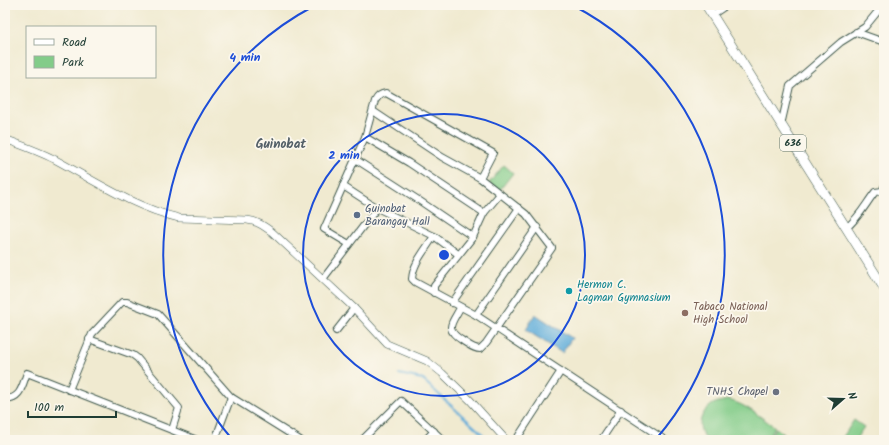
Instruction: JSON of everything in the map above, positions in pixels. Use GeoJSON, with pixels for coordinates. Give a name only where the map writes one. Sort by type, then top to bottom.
{"type":"FeatureCollection","features":[{"type":"Feature","properties":{"kind":"main road","name":"636"},"geometry":{"type":"LineString","coordinates":[[706,5],[882,286]]}},
{"type":"Feature","properties":{"kind":"street"},"geometry":{"type":"LineString","coordinates":[[712,15],[727,5]]}},
{"type":"Feature","properties":{"kind":"street"},"geometry":{"type":"LineString","coordinates":[[781,125],[790,86],[840,42],[865,27],[883,5]]}},
{"type":"Feature","properties":{"kind":"street"},"geometry":{"type":"LineString","coordinates":[[856,32],[884,42]]}},
{"type":"Feature","properties":{"kind":"street"},"geometry":{"type":"LineString","coordinates":[[349,244],[324,229],[365,137],[378,96],[386,93],[493,153],[480,178]]}},
{"type":"Feature","properties":{"kind":"street"},"geometry":{"type":"LineString","coordinates":[[373,111],[442,157],[480,178],[526,214],[552,248],[496,329],[480,349],[471,346],[453,335],[451,331],[451,326],[460,308]]}},
{"type":"Feature","properties":{"kind":"street"},"geometry":{"type":"LineString","coordinates":[[365,137],[410,163],[484,213]]}},
{"type":"Feature","properties":{"kind":"street"},"geometry":{"type":"LineString","coordinates":[[5,139],[52,158],[130,201],[169,215],[179,218],[254,220],[272,232],[354,308],[387,344],[427,362],[442,373],[470,400],[506,440]]}},
{"type":"Feature","properties":{"kind":"street"},"geometry":{"type":"LineString","coordinates":[[355,160],[417,199],[473,237]]}},
{"type":"Feature","properties":{"kind":"street"},"geometry":{"type":"LineString","coordinates":[[343,186],[377,208],[434,236],[458,254]]}},
{"type":"Feature","properties":{"kind":"street"},"geometry":{"type":"LineString","coordinates":[[846,228],[855,221],[875,192],[882,191],[884,187]]}},
{"type":"Feature","properties":{"kind":"street"},"geometry":{"type":"LineString","coordinates":[[434,293],[434,286],[473,237],[484,213],[500,194]]}},
{"type":"Feature","properties":{"kind":"street"},"geometry":{"type":"LineString","coordinates":[[323,280],[377,208]]}},
{"type":"Feature","properties":{"kind":"street"},"geometry":{"type":"LineString","coordinates":[[452,303],[519,208]]}},
{"type":"Feature","properties":{"kind":"street"},"geometry":{"type":"LineString","coordinates":[[476,315],[537,227]]}},
{"type":"Feature","properties":{"kind":"street"},"geometry":{"type":"LineString","coordinates":[[434,236],[418,261],[412,277],[415,282],[460,308],[476,315],[665,440]]}},
{"type":"Feature","properties":{"kind":"street"},"geometry":{"type":"LineString","coordinates":[[69,390],[92,334],[122,302],[127,302],[158,314],[231,397],[300,440]]}},
{"type":"Feature","properties":{"kind":"street"},"geometry":{"type":"LineString","coordinates":[[336,331],[354,308]]}},
{"type":"Feature","properties":{"kind":"street"},"geometry":{"type":"LineString","coordinates":[[90,340],[133,355],[137,358],[179,408],[172,430]]}},
{"type":"Feature","properties":{"kind":"street"},"geometry":{"type":"LineString","coordinates":[[516,440],[561,371]]}},
{"type":"Feature","properties":{"kind":"street"},"geometry":{"type":"LineString","coordinates":[[5,399],[14,398],[19,393],[26,373],[197,440]]}},
{"type":"Feature","properties":{"kind":"street"},"geometry":{"type":"LineString","coordinates":[[215,440],[231,397]]}},
{"type":"Feature","properties":{"kind":"street"},"geometry":{"type":"LineString","coordinates":[[362,440],[401,401],[443,440]]}},
{"type":"Feature","properties":{"kind":"street"},"geometry":{"type":"LineString","coordinates":[[601,440],[621,410]]}},
{"type":"Feature","properties":{"kind":"street"},"geometry":{"type":"LineString","coordinates":[[425,440],[434,431]]}},
{"type":"Feature","properties":{"kind":"green space"},"geometry":{"type":"Polygon","coordinates":[[[504,165],[513,173],[499,191],[489,183],[504,165]]]}},
{"type":"Feature","properties":{"kind":"green space"},"geometry":{"type":"Polygon","coordinates":[[[728,400],[741,404],[775,427],[766,440],[706,439],[700,425],[702,416],[713,404],[728,400]]]}},
{"type":"Feature","properties":{"kind":"green space"},"geometry":{"type":"Polygon","coordinates":[[[854,420],[864,427],[855,440],[841,440],[854,420]]]}},
{"type":"Feature","properties":{"kind":"green space"},"geometry":{"type":"Polygon","coordinates":[[[776,428],[793,440],[767,440],[776,428]]]}},
{"type":"Feature","properties":{"kind":"water"},"geometry":{"type":"Polygon","coordinates":[[[535,314],[572,338],[562,353],[526,330],[535,314]]]}},
{"type":"Feature","properties":{"kind":"waterway"},"geometry":{"type":"LineString","coordinates":[[399,374],[422,379],[489,440]]}},
{"type":"Feature","properties":{"kind":"place","name":"Guinobat Barangay Hall"},"geometry":{"type":"Point","coordinates":[357,215]}},
{"type":"Feature","properties":{"kind":"place","name":"Hermon C. Lagman Gymnasium"},"geometry":{"type":"Point","coordinates":[569,291]}},
{"type":"Feature","properties":{"kind":"place","name":"Tabaco National High School"},"geometry":{"type":"Point","coordinates":[685,313]}},
{"type":"Feature","properties":{"kind":"place","name":"TNHS Chapel"},"geometry":{"type":"Point","coordinates":[776,392]}},
{"type":"Feature","properties":{"kind":"district","name":"Guinobat"},"geometry":{"type":"Point","coordinates":[281,144]}}]}
